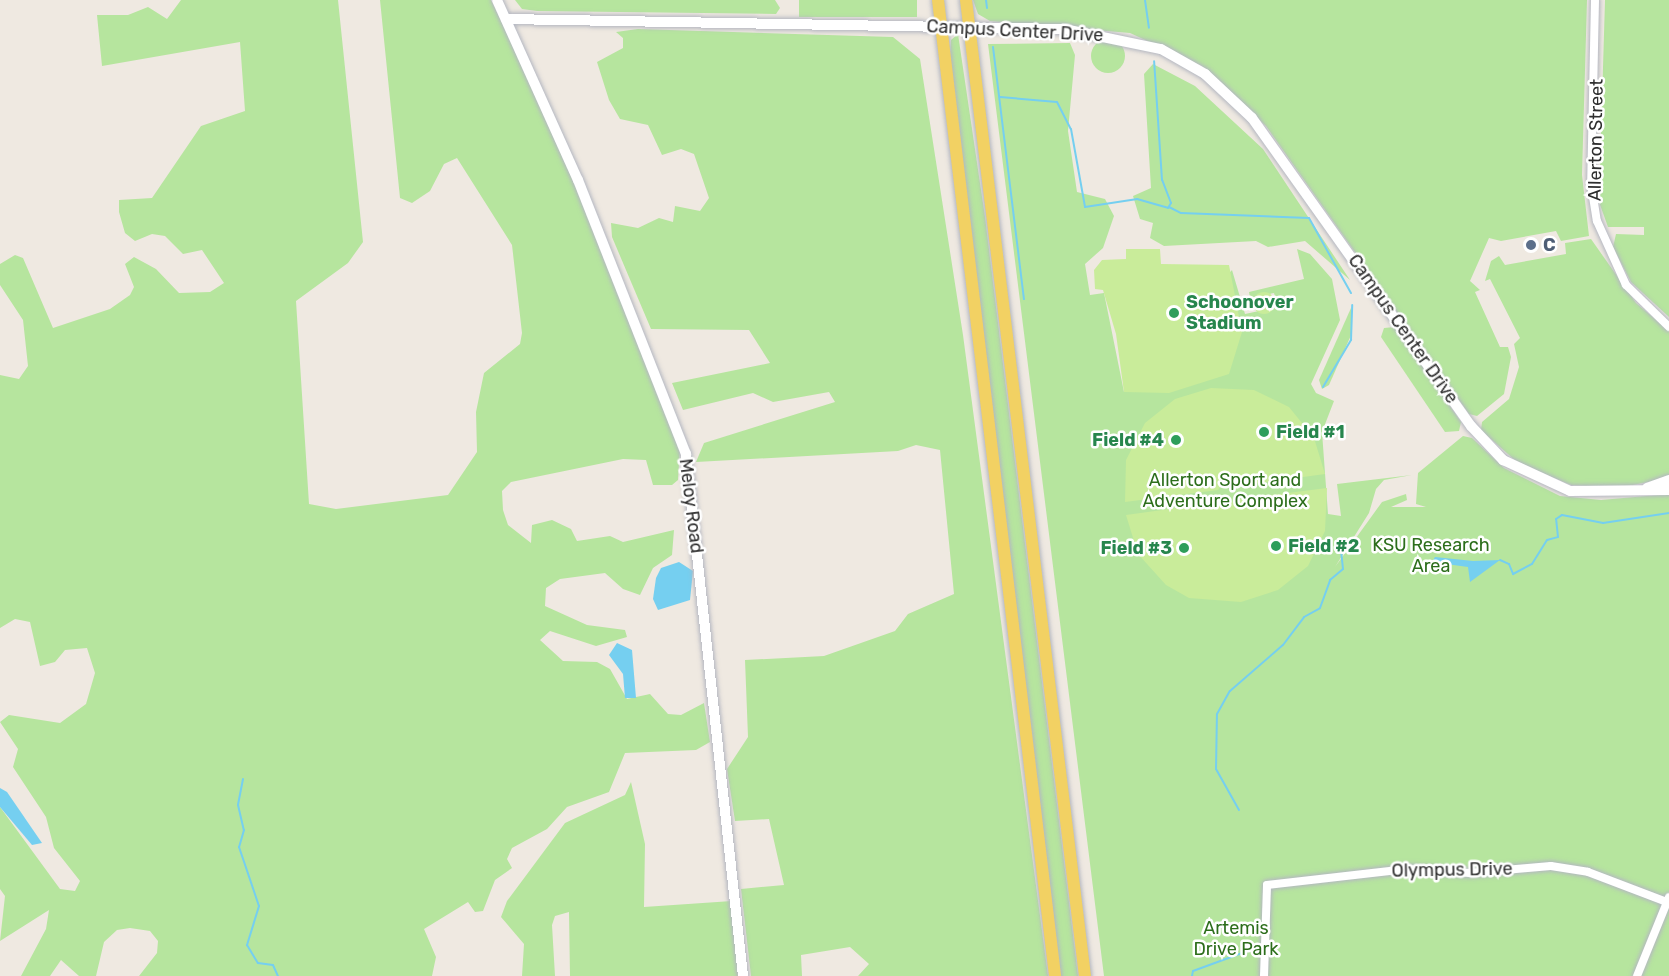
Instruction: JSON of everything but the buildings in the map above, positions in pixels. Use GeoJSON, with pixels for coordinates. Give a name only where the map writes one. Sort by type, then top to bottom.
{"type":"FeatureCollection","features":[{"type":"Feature","properties":{"kind":"main road"},"geometry":{"type":"LineString","coordinates":[[938,0],[1055,976]]}},
{"type":"Feature","properties":{"kind":"main road"},"geometry":{"type":"LineString","coordinates":[[966,0],[1085,976]]}},
{"type":"Feature","properties":{"kind":"street","name":"Meloy Road"},"geometry":{"type":"LineString","coordinates":[[497,0],[599,230],[686,454],[743,976]]}},
{"type":"Feature","properties":{"kind":"street","name":"Allerton Street"},"geometry":{"type":"LineString","coordinates":[[1595,0],[1592,184],[1597,221],[1626,285],[1669,327]]}},
{"type":"Feature","properties":{"kind":"street","name":"Campus Center Drive"},"geometry":{"type":"LineString","coordinates":[[506,19],[969,27],[1111,35],[1161,49],[1199,70],[1267,135],[1490,448],[1519,472],[1553,486],[1598,495],[1641,490],[1669,490]]}},
{"type":"Feature","properties":{"kind":"street","name":"Campus Center Drive"},"geometry":{"type":"LineString","coordinates":[[1641,490],[1669,480]]}},
{"type":"Feature","properties":{"kind":"street","name":"Olympus Drive"},"geometry":{"type":"LineString","coordinates":[[1264,976],[1267,885],[1407,869],[1470,873],[1551,867],[1591,873],[1668,899]]}},
{"type":"Feature","properties":{"kind":"street"},"geometry":{"type":"LineString","coordinates":[[1637,976],[1668,899]]}},
{"type":"Feature","properties":{"kind":"green space"},"geometry":{"type":"Polygon","coordinates":[[[181,0],[338,0],[363,242],[348,263],[296,301],[309,504],[336,509],[448,495],[477,452],[476,412],[484,373],[520,344],[522,333],[512,245],[457,158],[444,164],[430,191],[412,203],[400,198],[380,0],[491,0],[549,120],[680,448],[678,480],[672,485],[653,485],[646,460],[623,459],[511,482],[502,491],[503,510],[508,525],[531,543],[532,525],[552,520],[571,529],[577,541],[610,536],[623,542],[674,530],[672,555],[653,568],[640,595],[623,589],[605,573],[560,579],[546,588],[545,606],[587,625],[625,630],[627,637],[596,646],[550,631],[540,640],[563,661],[597,662],[610,669],[627,699],[650,694],[668,714],[681,715],[704,703],[710,742],[696,750],[625,753],[609,792],[567,807],[547,829],[512,848],[507,859],[512,868],[495,880],[483,911],[475,912],[468,902],[424,929],[436,957],[432,976],[139,976],[157,953],[158,941],[150,931],[130,928],[117,930],[104,942],[96,976],[79,976],[61,960],[50,976],[21,976],[46,929],[49,910],[0,941],[5,896],[0,889],[0,807],[60,889],[75,891],[80,881],[54,848],[46,817],[13,767],[18,749],[0,722],[9,715],[60,723],[86,704],[95,673],[87,648],[65,650],[55,662],[40,666],[30,622],[15,619],[0,628],[0,375],[19,379],[28,366],[23,320],[0,285],[0,264],[15,255],[23,258],[53,328],[110,309],[130,295],[134,287],[125,264],[134,257],[156,269],[179,293],[210,292],[224,283],[202,250],[183,254],[165,236],[152,234],[135,241],[125,233],[119,212],[119,200],[152,198],[201,126],[245,111],[240,42],[102,66],[97,15],[128,15],[148,7],[167,19],[181,0]]]}},
{"type":"Feature","properties":{"kind":"green space"},"geometry":{"type":"Polygon","coordinates":[[[515,0],[775,0],[780,8],[776,14],[537,11],[522,9],[515,0]]]}},
{"type":"Feature","properties":{"kind":"green space"},"geometry":{"type":"Polygon","coordinates":[[[799,0],[917,0],[917,17],[799,17],[799,0]]]}},
{"type":"Feature","properties":{"kind":"green space"},"geometry":{"type":"Polygon","coordinates":[[[973,0],[1587,0],[1582,175],[1589,236],[1561,241],[1556,231],[1501,241],[1489,238],[1470,281],[1480,290],[1475,292],[1500,347],[1508,347],[1511,357],[1504,394],[1477,416],[1469,414],[1266,126],[1202,66],[1130,33],[990,21],[978,14],[973,0]]]}},
{"type":"Feature","properties":{"kind":"green space"},"geometry":{"type":"Polygon","coordinates":[[[1605,0],[1669,0],[1669,317],[1631,282],[1613,247],[1616,234],[1644,235],[1644,227],[1608,227],[1599,202],[1605,0]]]}},
{"type":"Feature","properties":{"kind":"green space"},"geometry":{"type":"Polygon","coordinates":[[[638,29],[893,37],[920,59],[963,335],[1048,976],[858,976],[869,964],[850,947],[801,955],[802,976],[751,976],[741,889],[784,885],[769,819],[735,821],[727,769],[748,737],[745,660],[824,656],[895,631],[908,614],[954,594],[940,450],[916,445],[898,451],[696,462],[704,443],[835,402],[829,392],[773,402],[753,393],[683,410],[672,383],[770,363],[749,330],[651,329],[612,237],[611,223],[638,228],[659,218],[673,222],[675,206],[700,211],[709,198],[694,154],[681,149],[662,155],[648,125],[620,119],[609,100],[597,62],[623,48],[623,38],[616,32],[638,29]]]}},
{"type":"Feature","properties":{"kind":"green space"},"geometry":{"type":"Polygon","coordinates":[[[958,34],[985,217],[1078,976],[1061,976],[950,60],[951,40],[958,34]]]}},
{"type":"Feature","properties":{"kind":"green space"},"geometry":{"type":"Polygon","coordinates":[[[1108,39],[1120,44],[1125,56],[1120,68],[1108,73],[1096,68],[1091,56],[1096,44],[1108,39]]]}},
{"type":"Feature","properties":{"kind":"green space"},"geometry":{"type":"Polygon","coordinates":[[[1070,43],[1075,55],[1068,131],[1077,192],[1105,199],[1114,216],[1103,248],[1085,264],[1090,295],[1104,293],[1124,392],[1232,270],[1245,314],[1278,307],[1274,293],[1250,298],[1249,292],[1304,279],[1297,249],[1310,254],[1332,279],[1340,320],[1311,384],[1316,393],[1334,401],[1322,432],[1328,514],[1341,516],[1337,484],[1412,475],[1384,480],[1376,489],[1369,513],[1335,567],[1382,502],[1406,494],[1407,500],[1391,507],[1426,507],[1416,504],[1418,473],[1463,436],[1472,438],[1504,468],[1560,496],[1601,500],[1669,494],[1669,976],[1104,976],[988,44],[1070,43]]]}},
{"type":"Feature","properties":{"kind":"green space"},"geometry":{"type":"Polygon","coordinates":[[[1153,64],[1195,86],[1263,149],[1350,280],[1305,241],[1268,247],[1256,241],[1164,246],[1150,238],[1153,223],[1140,219],[1133,196],[1151,188],[1144,74],[1153,64]]]}},
{"type":"Feature","properties":{"kind":"green space"},"geometry":{"type":"Polygon","coordinates":[[[1591,239],[1636,303],[1669,331],[1669,478],[1617,488],[1571,485],[1518,463],[1481,430],[1482,422],[1509,399],[1519,367],[1514,344],[1520,338],[1490,279],[1485,281],[1491,261],[1499,256],[1505,265],[1566,254],[1565,243],[1591,239]]]}},
{"type":"Feature","properties":{"kind":"green space","name":"Schoonover Stadium"},"geometry":{"type":"Polygon","coordinates":[[[1126,249],[1160,249],[1161,264],[1229,265],[1242,332],[1229,374],[1169,393],[1124,392],[1116,334],[1103,290],[1095,289],[1094,270],[1102,260],[1126,259],[1126,249]]]}},
{"type":"Feature","properties":{"kind":"green space"},"geometry":{"type":"Polygon","coordinates":[[[1264,292],[1272,295],[1275,303],[1272,311],[1264,314],[1256,311],[1253,303],[1256,295],[1264,292]]]}},
{"type":"Feature","properties":{"kind":"green space"},"geometry":{"type":"Polygon","coordinates":[[[1351,308],[1352,333],[1329,385],[1322,389],[1319,380],[1351,308]]]}},
{"type":"Feature","properties":{"kind":"green space"},"geometry":{"type":"Polygon","coordinates":[[[1395,327],[1461,422],[1459,431],[1445,432],[1381,337],[1384,328],[1395,327]]]}},
{"type":"Feature","properties":{"kind":"green space"},"geometry":{"type":"Polygon","coordinates":[[[1211,388],[1254,390],[1289,407],[1314,438],[1325,474],[1231,487],[1224,482],[1218,490],[1125,502],[1126,460],[1145,423],[1175,399],[1211,388]]]}},
{"type":"Feature","properties":{"kind":"green space"},"geometry":{"type":"Polygon","coordinates":[[[1327,488],[1325,531],[1308,566],[1278,590],[1241,602],[1189,598],[1166,585],[1138,554],[1126,515],[1220,502],[1227,508],[1234,500],[1327,488]]]}},
{"type":"Feature","properties":{"kind":"green space"},"geometry":{"type":"Polygon","coordinates":[[[631,782],[645,844],[644,907],[732,901],[738,976],[570,976],[569,912],[555,916],[552,925],[555,976],[522,976],[524,944],[501,917],[507,901],[565,823],[625,795],[631,782]]]}},
{"type":"Feature","properties":{"kind":"water"},"geometry":{"type":"Polygon","coordinates":[[[1435,557],[1473,561],[1500,560],[1470,582],[1468,567],[1432,562],[1435,557]]]}},
{"type":"Feature","properties":{"kind":"water"},"geometry":{"type":"Polygon","coordinates":[[[679,562],[693,571],[690,600],[658,610],[653,599],[656,578],[661,568],[679,562]]]}},
{"type":"Feature","properties":{"kind":"water"},"geometry":{"type":"Polygon","coordinates":[[[617,643],[632,650],[636,698],[625,698],[623,674],[609,655],[617,643]]]}},
{"type":"Feature","properties":{"kind":"water"},"geometry":{"type":"Polygon","coordinates":[[[0,788],[7,792],[42,843],[32,845],[0,807],[0,788]]]}},
{"type":"Feature","properties":{"kind":"waterway"},"geometry":{"type":"LineString","coordinates":[[986,0],[987,8]]}},
{"type":"Feature","properties":{"kind":"waterway"},"geometry":{"type":"LineString","coordinates":[[1145,0],[1149,28]]}},
{"type":"Feature","properties":{"kind":"waterway"},"geometry":{"type":"LineString","coordinates":[[993,47],[1024,299]]}},
{"type":"Feature","properties":{"kind":"waterway"},"geometry":{"type":"LineString","coordinates":[[1000,97],[1057,102],[1071,129],[1085,207],[1137,199],[1168,208],[1171,203],[1162,180],[1154,61]]}},
{"type":"Feature","properties":{"kind":"waterway"},"geometry":{"type":"LineString","coordinates":[[1169,207],[1181,213],[1309,218],[1351,293]]}},
{"type":"Feature","properties":{"kind":"waterway"},"geometry":{"type":"LineString","coordinates":[[1323,387],[1351,340],[1352,305]]}},
{"type":"Feature","properties":{"kind":"waterway"},"geometry":{"type":"LineString","coordinates":[[1500,560],[1509,564],[1513,574],[1532,564],[1547,540],[1558,537],[1556,519],[1562,515],[1603,523],[1669,513]]}},
{"type":"Feature","properties":{"kind":"waterway"},"geometry":{"type":"LineString","coordinates":[[1239,810],[1216,769],[1217,714],[1230,691],[1283,645],[1304,617],[1320,608],[1330,580],[1343,569],[1340,542]]}},
{"type":"Feature","properties":{"kind":"waterway"},"geometry":{"type":"LineString","coordinates":[[243,779],[238,805],[244,830],[239,847],[259,906],[247,945],[258,963],[273,965],[278,976]]}},
{"type":"Feature","properties":{"kind":"waterway"},"geometry":{"type":"LineString","coordinates":[[1192,976],[1193,971],[1250,950]]}},
{"type":"Feature","properties":{"kind":"place","name":"C"},"geometry":{"type":"Point","coordinates":[1531,245]}},
{"type":"Feature","properties":{"kind":"place","name":"Schoonover Stadium"},"geometry":{"type":"Point","coordinates":[1174,313]}},
{"type":"Feature","properties":{"kind":"place","name":"Field #1"},"geometry":{"type":"Point","coordinates":[1264,432]}},
{"type":"Feature","properties":{"kind":"place","name":"Field #4"},"geometry":{"type":"Point","coordinates":[1176,440]}},
{"type":"Feature","properties":{"kind":"place","name":"Field #2"},"geometry":{"type":"Point","coordinates":[1276,546]}},
{"type":"Feature","properties":{"kind":"place","name":"Field #3"},"geometry":{"type":"Point","coordinates":[1184,548]}},
{"type":"Feature","properties":{"kind":"park label","name":"Allerton Sport and Adventure Complex"},"geometry":{"type":"Point","coordinates":[1225,491]}},
{"type":"Feature","properties":{"kind":"park label","name":"KSU Research Area"},"geometry":{"type":"Point","coordinates":[1431,556]}},
{"type":"Feature","properties":{"kind":"park label","name":"Artemis Drive Park"},"geometry":{"type":"Point","coordinates":[1236,939]}}]}
